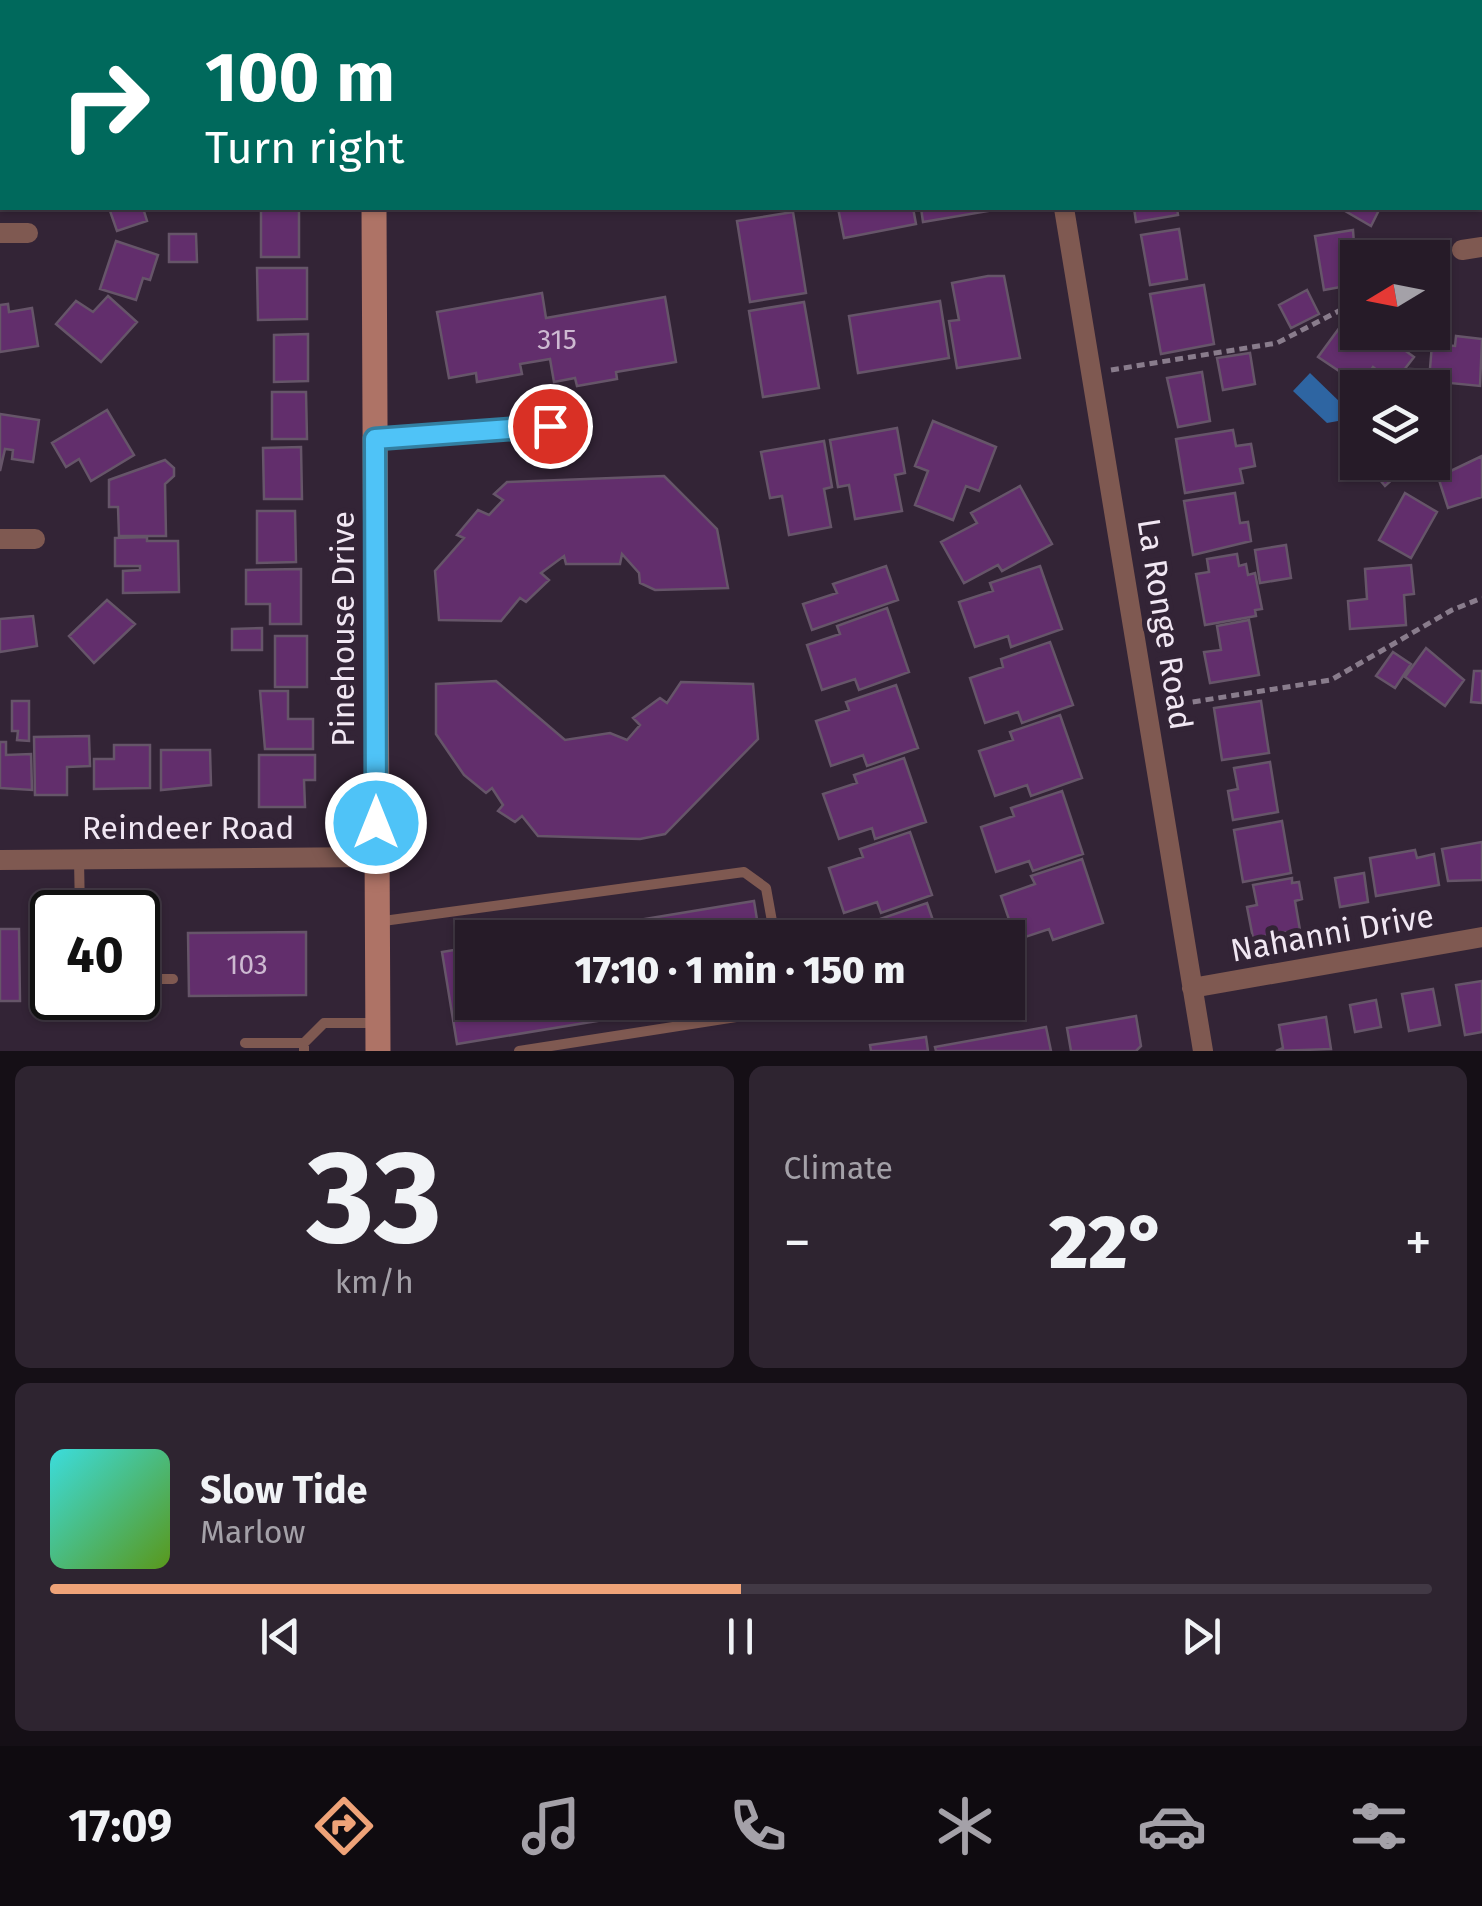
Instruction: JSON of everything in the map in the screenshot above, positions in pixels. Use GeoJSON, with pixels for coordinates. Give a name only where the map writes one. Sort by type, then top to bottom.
{"type":"FeatureCollection","features":[{"type":"Feature","properties":{"kind":"street","name":"Pinehouse Drive"},"geometry":{"type":"LineString","coordinates":[[374,210],[378,1051]]}},
{"type":"Feature","properties":{"kind":"street","name":"La Ronge Road"},"geometry":{"type":"LineString","coordinates":[[1064,210],[1203,1051]]}},
{"type":"Feature","properties":{"kind":"street"},"geometry":{"type":"LineString","coordinates":[[0,233],[28,233]]}},
{"type":"Feature","properties":{"kind":"street"},"geometry":{"type":"LineString","coordinates":[[0,539],[35,539]]}},
{"type":"Feature","properties":{"kind":"street","name":"Reindeer Road"},"geometry":{"type":"LineString","coordinates":[[0,860],[376,857]]}},
{"type":"Feature","properties":{"kind":"street","name":"Nahanni Drive"},"geometry":{"type":"LineString","coordinates":[[1192,988],[1482,937]]}},
{"type":"Feature","properties":{"kind":"lane"},"geometry":{"type":"LineString","coordinates":[[375,439],[550,426]]}},
{"type":"Feature","properties":{"kind":"lane"},"geometry":{"type":"LineString","coordinates":[[79,859],[80,890]]}},
{"type":"Feature","properties":{"kind":"lane"},"geometry":{"type":"LineString","coordinates":[[376,922],[744,872],[766,888],[772,920]]}},
{"type":"Feature","properties":{"kind":"lane"},"geometry":{"type":"LineString","coordinates":[[160,978],[174,978]]}},
{"type":"Feature","properties":{"kind":"lane"},"geometry":{"type":"LineString","coordinates":[[518,1051],[726,1020]]}},
{"type":"Feature","properties":{"kind":"lane"},"geometry":{"type":"LineString","coordinates":[[245,1043],[304,1047],[324,1023],[378,1023]]}},
{"type":"Feature","properties":{"kind":"path"},"geometry":{"type":"LineString","coordinates":[[1119,369],[1277,344],[1340,311]]}},
{"type":"Feature","properties":{"kind":"path"},"geometry":{"type":"LineString","coordinates":[[1174,704],[1331,680],[1452,610],[1482,598]]}},
{"type":"Feature","properties":{"kind":"water"},"geometry":{"type":"Polygon","coordinates":[[[1310,373],[1340,402],[1338,421],[1327,423],[1293,391],[1310,373]]]}},
{"type":"Feature","properties":{"kind":"building"},"geometry":{"type":"Polygon","coordinates":[[[110,210],[144,210],[147,221],[117,231],[110,210]]]}},
{"type":"Feature","properties":{"kind":"building"},"geometry":{"type":"Polygon","coordinates":[[[261,210],[299,210],[299,257],[261,257],[261,210]]]}},
{"type":"Feature","properties":{"kind":"building"},"geometry":{"type":"Polygon","coordinates":[[[838,210],[913,210],[916,224],[844,238],[838,210]]]}},
{"type":"Feature","properties":{"kind":"building"},"geometry":{"type":"Polygon","coordinates":[[[921,210],[994,210],[923,222],[921,210]]]}},
{"type":"Feature","properties":{"kind":"building"},"geometry":{"type":"Polygon","coordinates":[[[1134,210],[1177,210],[1178,215],[1136,222],[1134,210]]]}},
{"type":"Feature","properties":{"kind":"building"},"geometry":{"type":"Polygon","coordinates":[[[1343,210],[1379,210],[1371,226],[1343,210]]]}},
{"type":"Feature","properties":{"kind":"building"},"geometry":{"type":"Polygon","coordinates":[[[793,212],[806,293],[750,302],[737,221],[793,212]]]}},
{"type":"Feature","properties":{"kind":"building"},"geometry":{"type":"Polygon","coordinates":[[[1179,229],[1187,279],[1150,285],[1141,235],[1179,229]]]}},
{"type":"Feature","properties":{"kind":"building"},"geometry":{"type":"Polygon","coordinates":[[[1353,230],[1354,240],[1340,240],[1340,287],[1324,290],[1315,236],[1353,230]]]}},
{"type":"Feature","properties":{"kind":"building"},"geometry":{"type":"Polygon","coordinates":[[[169,234],[196,234],[197,262],[169,262],[169,234]]]}},
{"type":"Feature","properties":{"kind":"building"},"geometry":{"type":"Polygon","coordinates":[[[116,241],[158,255],[150,280],[143,278],[136,300],[100,289],[116,241]]]}},
{"type":"Feature","properties":{"kind":"building"},"geometry":{"type":"Polygon","coordinates":[[[257,268],[307,268],[307,319],[258,320],[257,268]]]}},
{"type":"Feature","properties":{"kind":"building"},"geometry":{"type":"Polygon","coordinates":[[[1004,276],[1020,358],[957,368],[949,321],[959,320],[952,283],[1004,276]]]}},
{"type":"Feature","properties":{"kind":"building"},"geometry":{"type":"Polygon","coordinates":[[[1204,285],[1214,344],[1161,354],[1150,294],[1204,285]]]}},
{"type":"Feature","properties":{"kind":"building"},"geometry":{"type":"Polygon","coordinates":[[[1307,290],[1319,314],[1291,328],[1279,305],[1307,290]]]}},
{"type":"Feature","properties":{"kind":"building"},"geometry":{"type":"Polygon","coordinates":[[[542,293],[546,318],[665,297],[676,362],[616,372],[617,379],[577,386],[575,378],[554,382],[550,359],[520,364],[522,374],[477,382],[476,373],[449,378],[437,312],[542,293]]]}},
{"type":"Feature","properties":{"kind":"building"},"geometry":{"type":"Polygon","coordinates":[[[108,296],[137,322],[101,362],[56,324],[76,301],[93,312],[108,296]]]}},
{"type":"Feature","properties":{"kind":"building"},"geometry":{"type":"Polygon","coordinates":[[[940,301],[949,358],[858,373],[849,316],[940,301]]]}},
{"type":"Feature","properties":{"kind":"building"},"geometry":{"type":"Polygon","coordinates":[[[804,302],[819,388],[763,397],[749,311],[804,302]]]}},
{"type":"Feature","properties":{"kind":"building"},"geometry":{"type":"Polygon","coordinates":[[[8,304],[9,312],[32,308],[38,346],[0,352],[0,305],[8,304]]]}},
{"type":"Feature","properties":{"kind":"building"},"geometry":{"type":"Polygon","coordinates":[[[1340,327],[1340,350],[1404,350],[1414,357],[1404,370],[1373,367],[1340,372],[1318,357],[1340,327]]]}},
{"type":"Feature","properties":{"kind":"building"},"geometry":{"type":"Polygon","coordinates":[[[308,334],[308,381],[274,382],[274,335],[308,334]]]}},
{"type":"Feature","properties":{"kind":"building"},"geometry":{"type":"Polygon","coordinates":[[[1456,336],[1482,339],[1480,386],[1450,383],[1450,370],[1430,370],[1432,350],[1450,350],[1450,346],[1455,346],[1456,336]]]}},
{"type":"Feature","properties":{"kind":"building"},"geometry":{"type":"Polygon","coordinates":[[[1250,353],[1255,384],[1223,390],[1217,358],[1250,353]]]}},
{"type":"Feature","properties":{"kind":"building"},"geometry":{"type":"Polygon","coordinates":[[[1202,372],[1210,421],[1178,427],[1167,378],[1202,372]]]}},
{"type":"Feature","properties":{"kind":"building"},"geometry":{"type":"Polygon","coordinates":[[[272,392],[306,392],[307,439],[272,439],[272,392]]]}},
{"type":"Feature","properties":{"kind":"building"},"geometry":{"type":"Polygon","coordinates":[[[107,410],[134,455],[91,481],[79,459],[66,467],[52,443],[107,410]]]}},
{"type":"Feature","properties":{"kind":"building"},"geometry":{"type":"Polygon","coordinates":[[[0,414],[39,420],[33,462],[12,459],[13,450],[5,449],[0,471],[0,414]]]}},
{"type":"Feature","properties":{"kind":"building"},"geometry":{"type":"Polygon","coordinates":[[[933,421],[996,447],[979,491],[966,486],[953,520],[915,505],[928,471],[915,466],[933,421]]]}},
{"type":"Feature","properties":{"kind":"building"},"geometry":{"type":"Polygon","coordinates":[[[897,428],[905,473],[895,475],[902,511],[855,519],[849,485],[838,487],[830,440],[897,428]]]}},
{"type":"Feature","properties":{"kind":"building"},"geometry":{"type":"Polygon","coordinates":[[[1233,430],[1236,446],[1251,444],[1255,466],[1240,469],[1243,483],[1185,493],[1176,439],[1233,430]]]}},
{"type":"Feature","properties":{"kind":"building"},"geometry":{"type":"Polygon","coordinates":[[[824,441],[832,487],[824,489],[831,527],[789,535],[782,496],[770,498],[761,452],[824,441]]]}},
{"type":"Feature","properties":{"kind":"building"},"geometry":{"type":"Polygon","coordinates":[[[301,447],[302,499],[264,499],[263,448],[301,447]]]}},
{"type":"Feature","properties":{"kind":"building"},"geometry":{"type":"Polygon","coordinates":[[[1482,456],[1482,497],[1448,508],[1439,480],[1450,480],[1450,471],[1482,456]]]}},
{"type":"Feature","properties":{"kind":"building"},"geometry":{"type":"Polygon","coordinates":[[[165,460],[174,468],[174,476],[165,484],[166,536],[119,536],[118,507],[109,507],[109,480],[165,460]]]}},
{"type":"Feature","properties":{"kind":"building"},"geometry":{"type":"Polygon","coordinates":[[[664,476],[717,529],[728,588],[655,590],[640,583],[639,573],[622,554],[620,564],[566,564],[564,556],[541,573],[549,580],[526,602],[520,598],[501,621],[439,620],[435,571],[464,538],[457,535],[478,510],[489,515],[503,500],[494,494],[507,482],[664,476]]]}},
{"type":"Feature","properties":{"kind":"building"},"geometry":{"type":"Polygon","coordinates":[[[1020,486],[1052,544],[1002,571],[998,565],[964,583],[941,542],[977,523],[971,513],[1020,486]]]}},
{"type":"Feature","properties":{"kind":"building"},"geometry":{"type":"Polygon","coordinates":[[[1235,493],[1240,523],[1248,522],[1251,541],[1193,555],[1184,501],[1235,493]]]}},
{"type":"Feature","properties":{"kind":"building"},"geometry":{"type":"Polygon","coordinates":[[[1405,493],[1437,512],[1411,558],[1379,540],[1405,493]]]}},
{"type":"Feature","properties":{"kind":"building"},"geometry":{"type":"Polygon","coordinates":[[[257,511],[295,511],[296,562],[257,563],[257,511]]]}},
{"type":"Feature","properties":{"kind":"building"},"geometry":{"type":"Polygon","coordinates":[[[147,537],[147,541],[178,541],[179,592],[123,593],[123,571],[140,570],[140,566],[115,566],[115,538],[147,537]]]}},
{"type":"Feature","properties":{"kind":"building"},"geometry":{"type":"Polygon","coordinates":[[[1286,545],[1291,578],[1260,583],[1255,550],[1286,545]]]}},
{"type":"Feature","properties":{"kind":"building"},"geometry":{"type":"Polygon","coordinates":[[[1237,554],[1239,566],[1246,564],[1248,575],[1255,573],[1262,609],[1255,610],[1256,616],[1205,625],[1196,574],[1209,572],[1207,559],[1237,554]]]}},
{"type":"Feature","properties":{"kind":"building"},"geometry":{"type":"Polygon","coordinates":[[[1411,565],[1414,594],[1404,595],[1406,625],[1350,629],[1348,601],[1367,599],[1365,569],[1411,565]]]}},
{"type":"Feature","properties":{"kind":"building"},"geometry":{"type":"Polygon","coordinates":[[[886,566],[898,600],[812,630],[803,604],[837,593],[833,584],[886,566]]]}},
{"type":"Feature","properties":{"kind":"building"},"geometry":{"type":"Polygon","coordinates":[[[1040,566],[1062,629],[1011,647],[1008,636],[975,647],[959,602],[993,591],[990,583],[1040,566]]]}},
{"type":"Feature","properties":{"kind":"building"},"geometry":{"type":"Polygon","coordinates":[[[301,569],[301,624],[270,624],[270,604],[246,604],[246,570],[301,569]]]}},
{"type":"Feature","properties":{"kind":"building"},"geometry":{"type":"Polygon","coordinates":[[[107,600],[135,624],[94,663],[69,636],[107,600]]]}},
{"type":"Feature","properties":{"kind":"building"},"geometry":{"type":"Polygon","coordinates":[[[887,608],[909,672],[859,690],[855,679],[822,690],[807,645],[840,634],[837,626],[887,608]]]}},
{"type":"Feature","properties":{"kind":"building"},"geometry":{"type":"Polygon","coordinates":[[[33,616],[37,646],[0,652],[0,619],[33,616]]]}},
{"type":"Feature","properties":{"kind":"building"},"geometry":{"type":"Polygon","coordinates":[[[1249,620],[1259,675],[1210,683],[1204,652],[1221,650],[1217,626],[1249,620]]]}},
{"type":"Feature","properties":{"kind":"building"},"geometry":{"type":"Polygon","coordinates":[[[262,628],[262,650],[232,650],[232,629],[262,628]]]}},
{"type":"Feature","properties":{"kind":"building"},"geometry":{"type":"Polygon","coordinates":[[[275,636],[307,636],[307,687],[275,687],[275,636]]]}},
{"type":"Feature","properties":{"kind":"building"},"geometry":{"type":"Polygon","coordinates":[[[1050,642],[1073,705],[1022,723],[1018,712],[985,723],[970,678],[1003,667],[1001,659],[1050,642]]]}},
{"type":"Feature","properties":{"kind":"building"},"geometry":{"type":"Polygon","coordinates":[[[1426,648],[1464,680],[1445,706],[1405,677],[1426,648]]]}},
{"type":"Feature","properties":{"kind":"building"},"geometry":{"type":"Polygon","coordinates":[[[1393,652],[1411,664],[1395,688],[1376,676],[1393,652]]]}},
{"type":"Feature","properties":{"kind":"building"},"geometry":{"type":"Polygon","coordinates":[[[1474,671],[1482,671],[1482,703],[1471,702],[1474,671]]]}},
{"type":"Feature","properties":{"kind":"building"},"geometry":{"type":"Polygon","coordinates":[[[496,681],[565,740],[610,733],[627,740],[640,725],[633,718],[660,698],[667,703],[681,682],[753,684],[758,739],[665,834],[640,839],[538,836],[522,816],[515,822],[498,811],[503,805],[492,788],[486,793],[464,775],[436,734],[436,684],[496,681]]]}},
{"type":"Feature","properties":{"kind":"building"},"geometry":{"type":"Polygon","coordinates":[[[896,685],[918,748],[867,766],[863,755],[831,766],[816,721],[849,710],[846,702],[896,685]]]}},
{"type":"Feature","properties":{"kind":"building"},"geometry":{"type":"Polygon","coordinates":[[[260,691],[288,691],[288,719],[313,719],[313,749],[265,749],[260,691]]]}},
{"type":"Feature","properties":{"kind":"building"},"geometry":{"type":"Polygon","coordinates":[[[12,701],[29,701],[29,741],[17,740],[18,731],[12,731],[12,701]]]}},
{"type":"Feature","properties":{"kind":"building"},"geometry":{"type":"Polygon","coordinates":[[[1261,701],[1269,753],[1222,760],[1214,708],[1261,701]]]}},
{"type":"Feature","properties":{"kind":"building"},"geometry":{"type":"Polygon","coordinates":[[[1060,715],[1082,778],[1031,796],[1027,785],[995,796],[979,751],[1013,740],[1010,732],[1060,715]]]}},
{"type":"Feature","properties":{"kind":"building"},"geometry":{"type":"Polygon","coordinates":[[[89,736],[90,766],[67,767],[67,795],[35,795],[34,737],[89,736]]]}},
{"type":"Feature","properties":{"kind":"building"},"geometry":{"type":"Polygon","coordinates":[[[0,742],[6,742],[6,755],[31,754],[32,790],[0,788],[0,742]]]}},
{"type":"Feature","properties":{"kind":"building"},"geometry":{"type":"Polygon","coordinates":[[[114,745],[150,745],[150,788],[94,789],[94,759],[114,759],[114,745]]]}},
{"type":"Feature","properties":{"kind":"building"},"geometry":{"type":"Polygon","coordinates":[[[161,750],[210,750],[211,785],[161,790],[161,750]]]}},
{"type":"Feature","properties":{"kind":"building"},"geometry":{"type":"Polygon","coordinates":[[[259,755],[315,755],[315,780],[304,780],[305,807],[259,807],[259,755]]]}},
{"type":"Feature","properties":{"kind":"building"},"geometry":{"type":"Polygon","coordinates":[[[904,758],[926,822],[875,839],[872,828],[839,839],[823,794],[857,783],[854,775],[904,758]]]}},
{"type":"Feature","properties":{"kind":"building"},"geometry":{"type":"Polygon","coordinates":[[[1270,762],[1278,812],[1233,820],[1228,791],[1238,789],[1234,768],[1270,762]]]}},
{"type":"Feature","properties":{"kind":"building"},"geometry":{"type":"Polygon","coordinates":[[[1062,791],[1083,854],[1033,871],[1029,861],[996,872],[981,827],[1014,816],[1011,808],[1062,791]]]}},
{"type":"Feature","properties":{"kind":"building"},"geometry":{"type":"Polygon","coordinates":[[[1282,821],[1291,873],[1243,882],[1234,830],[1282,821]]]}},
{"type":"Feature","properties":{"kind":"building"},"geometry":{"type":"Polygon","coordinates":[[[910,832],[932,895],[881,913],[877,902],[844,913],[829,868],[863,857],[860,849],[910,832]]]}},
{"type":"Feature","properties":{"kind":"building"},"geometry":{"type":"Polygon","coordinates":[[[1482,842],[1482,880],[1448,881],[1442,849],[1482,842]]]}},
{"type":"Feature","properties":{"kind":"building"},"geometry":{"type":"Polygon","coordinates":[[[1415,850],[1417,858],[1434,854],[1439,885],[1376,896],[1370,858],[1415,850]]]}},
{"type":"Feature","properties":{"kind":"building"},"geometry":{"type":"Polygon","coordinates":[[[1082,859],[1103,923],[1053,940],[1049,929],[1025,937],[1025,920],[1009,920],[1001,896],[1035,884],[1031,876],[1082,859]]]}},
{"type":"Feature","properties":{"kind":"building"},"geometry":{"type":"Polygon","coordinates":[[[1364,873],[1368,902],[1340,907],[1335,878],[1364,873]]]}},
{"type":"Feature","properties":{"kind":"building"},"geometry":{"type":"Polygon","coordinates":[[[1292,878],[1292,883],[1299,882],[1302,899],[1295,901],[1300,930],[1253,938],[1247,907],[1257,905],[1253,885],[1292,878]]]}},
{"type":"Feature","properties":{"kind":"building"},"geometry":{"type":"Polygon","coordinates":[[[754,901],[757,920],[639,920],[754,901]]]}},
{"type":"Feature","properties":{"kind":"building"},"geometry":{"type":"Polygon","coordinates":[[[927,903],[933,920],[877,920],[927,903]]]}},
{"type":"Feature","properties":{"kind":"building"},"geometry":{"type":"Polygon","coordinates":[[[0,929],[19,929],[20,1001],[0,1001],[0,929]]]}},
{"type":"Feature","properties":{"kind":"building"},"geometry":{"type":"Polygon","coordinates":[[[306,932],[306,995],[189,996],[188,933],[306,932]]]}},
{"type":"Feature","properties":{"kind":"building"},"geometry":{"type":"Polygon","coordinates":[[[455,950],[455,1020],[603,1020],[457,1044],[442,952],[455,950]]]}},
{"type":"Feature","properties":{"kind":"building"},"geometry":{"type":"Polygon","coordinates":[[[1482,981],[1482,1032],[1465,1035],[1456,985],[1482,981]]]}},
{"type":"Feature","properties":{"kind":"building"},"geometry":{"type":"Polygon","coordinates":[[[1433,989],[1440,1025],[1409,1031],[1402,994],[1433,989]]]}},
{"type":"Feature","properties":{"kind":"building"},"geometry":{"type":"Polygon","coordinates":[[[1376,1000],[1381,1027],[1355,1032],[1350,1005],[1376,1000]]]}},
{"type":"Feature","properties":{"kind":"building"},"geometry":{"type":"Polygon","coordinates":[[[1136,1016],[1141,1046],[1136,1051],[1071,1051],[1067,1028],[1136,1016]]]}},
{"type":"Feature","properties":{"kind":"building"},"geometry":{"type":"Polygon","coordinates":[[[1326,1017],[1331,1049],[1276,1051],[1283,1048],[1279,1025],[1326,1017]]]}},
{"type":"Feature","properties":{"kind":"building"},"geometry":{"type":"Polygon","coordinates":[[[1046,1027],[1051,1051],[936,1051],[935,1047],[1046,1027]]]}},
{"type":"Feature","properties":{"kind":"building"},"geometry":{"type":"Polygon","coordinates":[[[926,1037],[928,1051],[871,1051],[870,1045],[926,1037]]]}},
{"type":"Feature","properties":{"kind":"route"},"geometry":{"type":"LineString","coordinates":[[376,823],[375,439],[550,426]]}}]}
